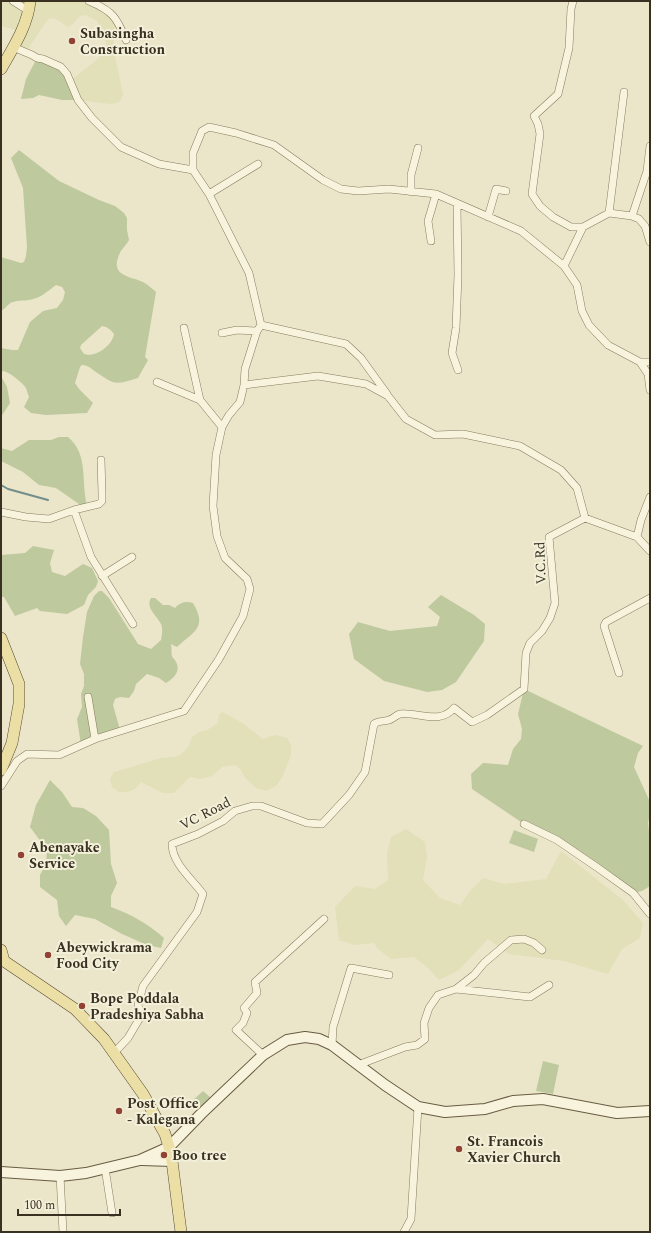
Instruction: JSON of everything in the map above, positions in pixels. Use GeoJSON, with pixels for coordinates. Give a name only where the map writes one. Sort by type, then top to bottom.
{"type":"FeatureCollection","features":[{"type":"Feature","properties":{"kind":"main road"},"geometry":{"type":"LineString","coordinates":[[1,69],[13,47],[30,6]]}},
{"type":"Feature","properties":{"kind":"main road"},"geometry":{"type":"LineString","coordinates":[[1,638],[19,684],[19,704],[12,743],[1,770]]}},
{"type":"Feature","properties":{"kind":"main road"},"geometry":{"type":"LineString","coordinates":[[2,958],[75,1009],[104,1039],[143,1094],[165,1134],[169,1147],[180,1232]]}},
{"type":"Feature","properties":{"kind":"main road"},"geometry":{"type":"LineString","coordinates":[[1,1172],[60,1176],[86,1173],[140,1160],[169,1147],[200,1114],[263,1055],[287,1040],[305,1037],[319,1039],[332,1045],[385,1086],[418,1107],[445,1112],[485,1109],[513,1101],[543,1099],[617,1113],[650,1111]]}},
{"type":"Feature","properties":{"kind":"main road"},"geometry":{"type":"LineString","coordinates":[[140,1160],[172,1161]]}},
{"type":"Feature","properties":{"kind":"street"},"geometry":{"type":"LineString","coordinates":[[13,1],[30,6]]}},
{"type":"Feature","properties":{"kind":"street"},"geometry":{"type":"LineString","coordinates":[[89,1],[107,10],[117,20],[126,40]]}},
{"type":"Feature","properties":{"kind":"street"},"geometry":{"type":"LineString","coordinates":[[573,1],[568,48],[558,94],[534,116],[538,124],[540,134],[532,194],[540,206],[553,217],[571,226],[583,227],[609,213],[632,216],[639,219],[645,226],[650,242]]}},
{"type":"Feature","properties":{"kind":"street"},"geometry":{"type":"LineString","coordinates":[[13,47],[61,67],[68,74],[78,100],[92,118],[121,147],[159,164],[193,170]]}},
{"type":"Feature","properties":{"kind":"street"},"geometry":{"type":"LineString","coordinates":[[609,213],[624,92]]}},
{"type":"Feature","properties":{"kind":"street"},"geometry":{"type":"LineString","coordinates":[[1,786],[17,761],[27,754],[59,755],[95,739],[184,711],[220,659],[243,616],[250,589],[247,579],[225,558],[216,536],[214,499],[216,456],[222,427],[229,415],[240,402],[244,385],[245,369],[259,328],[249,274],[209,194],[193,170],[193,153],[202,131],[209,127],[236,133],[274,145],[323,180],[341,189],[358,191],[389,189],[436,194],[521,230],[564,266],[577,284],[582,311],[589,325],[608,345],[640,362],[650,362]]}},
{"type":"Feature","properties":{"kind":"street"},"geometry":{"type":"LineString","coordinates":[[632,216],[646,171],[650,146]]}},
{"type":"Feature","properties":{"kind":"street"},"geometry":{"type":"LineString","coordinates":[[411,192],[411,175],[418,148]]}},
{"type":"Feature","properties":{"kind":"street"},"geometry":{"type":"LineString","coordinates":[[209,194],[258,164]]}},
{"type":"Feature","properties":{"kind":"street"},"geometry":{"type":"LineString","coordinates":[[488,217],[496,189],[506,191]]}},
{"type":"Feature","properties":{"kind":"street"},"geometry":{"type":"LineString","coordinates":[[431,241],[428,221],[436,194]]}},
{"type":"Feature","properties":{"kind":"street"},"geometry":{"type":"LineString","coordinates":[[457,204],[458,275],[456,328],[452,353],[458,370]]}},
{"type":"Feature","properties":{"kind":"street"},"geometry":{"type":"LineString","coordinates":[[564,266],[583,227]]}},
{"type":"Feature","properties":{"kind":"street"},"geometry":{"type":"LineString","coordinates":[[184,328],[200,400],[222,427]]}},
{"type":"Feature","properties":{"kind":"street"},"geometry":{"type":"LineString","coordinates":[[222,334],[237,330],[259,328],[346,344],[361,358],[406,419],[435,435],[463,434],[520,446],[561,470],[578,488],[585,518],[637,537],[650,551]]}},
{"type":"Feature","properties":{"kind":"street"},"geometry":{"type":"LineString","coordinates":[[640,362],[648,374],[650,390]]}},
{"type":"Feature","properties":{"kind":"street"},"geometry":{"type":"LineString","coordinates":[[244,385],[318,376],[366,384],[388,396]]}},
{"type":"Feature","properties":{"kind":"street"},"geometry":{"type":"LineString","coordinates":[[157,382],[200,400]]}},
{"type":"Feature","properties":{"kind":"street"},"geometry":{"type":"LineString","coordinates":[[1,512],[26,517],[49,519],[74,510],[101,503],[101,460]]}},
{"type":"Feature","properties":{"kind":"street"},"geometry":{"type":"LineString","coordinates":[[637,537],[641,520],[650,497]]}},
{"type":"Feature","properties":{"kind":"street"},"geometry":{"type":"LineString","coordinates":[[74,510],[91,558],[133,624]]}},
{"type":"Feature","properties":{"kind":"street","name":"V.C.Rd"},"geometry":{"type":"LineString","coordinates":[[428,716],[436,718],[450,712],[454,708],[472,722],[486,715],[524,689],[526,653],[530,643],[542,631],[550,618],[555,603],[549,537],[585,518]]}},
{"type":"Feature","properties":{"kind":"street"},"geometry":{"type":"LineString","coordinates":[[102,576],[132,557]]}},
{"type":"Feature","properties":{"kind":"street"},"geometry":{"type":"LineString","coordinates":[[619,673],[604,626],[606,622],[650,598]]}},
{"type":"Feature","properties":{"kind":"street"},"geometry":{"type":"LineString","coordinates":[[88,697],[95,739]]}},
{"type":"Feature","properties":{"kind":"street","name":"VC Road"},"geometry":{"type":"LineString","coordinates":[[114,1053],[128,1038],[141,1016],[138,1005],[143,986],[197,912],[203,894],[176,860],[172,852],[172,844],[198,834],[223,821],[235,811],[252,806],[261,806],[307,823],[322,824],[349,795],[365,772],[374,724],[377,722],[388,721],[399,714],[428,716]]}},
{"type":"Feature","properties":{"kind":"street"},"geometry":{"type":"LineString","coordinates":[[524,824],[557,840],[598,868],[633,893],[650,914]]}},
{"type":"Feature","properties":{"kind":"street"},"geometry":{"type":"LineString","coordinates":[[263,1055],[252,1047],[236,1030],[243,1023],[247,1013],[244,1008],[257,993],[256,982],[324,919]]}},
{"type":"Feature","properties":{"kind":"street"},"geometry":{"type":"LineString","coordinates":[[358,1065],[405,1047],[417,1045],[425,1039],[424,1023],[428,1008],[438,995],[456,989],[474,975],[484,963],[511,940],[524,939],[534,943],[542,950]]}},
{"type":"Feature","properties":{"kind":"street"},"geometry":{"type":"LineString","coordinates":[[332,1045],[333,1027],[351,968],[389,975]]}},
{"type":"Feature","properties":{"kind":"street"},"geometry":{"type":"LineString","coordinates":[[456,989],[530,997],[549,985]]}},
{"type":"Feature","properties":{"kind":"street"},"geometry":{"type":"LineString","coordinates":[[404,1232],[411,1219],[418,1107]]}},
{"type":"Feature","properties":{"kind":"street"},"geometry":{"type":"LineString","coordinates":[[105,1168],[112,1213]]}},
{"type":"Feature","properties":{"kind":"street"},"geometry":{"type":"LineString","coordinates":[[60,1176],[63,1232]]}},
{"type":"Feature","properties":{"kind":"green space"},"geometry":{"type":"Polygon","coordinates":[[[1,1],[13,1],[29,11],[30,1],[89,1],[119,23],[115,28],[113,47],[123,94],[121,100],[117,103],[110,104],[78,100],[70,81],[99,58],[103,51],[106,44],[97,21],[86,15],[80,16],[68,27],[54,18],[48,19],[26,52],[13,47],[21,31],[1,26],[1,1]]]}},
{"type":"Feature","properties":{"kind":"green space"},"geometry":{"type":"Polygon","coordinates":[[[37,58],[61,67],[78,100],[62,100],[39,95],[33,98],[21,99],[26,79],[37,58]]]}},
{"type":"Feature","properties":{"kind":"green space"},"geometry":{"type":"Polygon","coordinates":[[[19,150],[59,181],[115,206],[124,213],[127,218],[129,240],[120,253],[117,267],[123,274],[143,282],[156,292],[145,357],[148,360],[138,378],[118,383],[110,381],[88,366],[82,365],[80,367],[75,383],[93,403],[87,413],[46,415],[31,413],[24,407],[29,397],[26,388],[12,375],[3,371],[1,372],[1,348],[18,350],[30,322],[43,311],[57,308],[63,300],[65,292],[62,287],[56,285],[36,298],[11,303],[1,311],[1,257],[21,263],[24,262],[27,247],[23,188],[11,158],[19,150]],[[102,326],[81,345],[80,348],[84,354],[88,355],[98,353],[110,343],[114,334],[102,326]]]}},
{"type":"Feature","properties":{"kind":"green space"},"geometry":{"type":"Polygon","coordinates":[[[1,376],[7,387],[10,403],[1,417],[1,376]]]}},
{"type":"Feature","properties":{"kind":"green space"},"geometry":{"type":"Polygon","coordinates":[[[59,437],[68,437],[80,453],[86,502],[89,511],[56,488],[39,485],[23,472],[1,461],[1,448],[12,451],[29,440],[51,440],[59,437]]]}},
{"type":"Feature","properties":{"kind":"green space"},"geometry":{"type":"Polygon","coordinates":[[[33,546],[54,550],[50,563],[52,572],[65,576],[83,564],[92,568],[98,581],[96,587],[88,595],[84,605],[67,614],[40,611],[37,608],[15,616],[4,597],[1,597],[1,555],[25,553],[33,546]]]}},
{"type":"Feature","properties":{"kind":"green space"},"geometry":{"type":"Polygon","coordinates":[[[99,591],[102,591],[109,598],[138,644],[151,649],[161,640],[162,630],[161,624],[150,609],[149,605],[151,598],[155,598],[163,605],[169,605],[175,608],[183,602],[193,603],[199,618],[199,624],[197,629],[177,647],[171,644],[172,656],[176,661],[178,668],[174,677],[166,683],[159,678],[147,674],[136,684],[134,691],[129,698],[120,697],[115,699],[113,705],[120,730],[81,745],[77,719],[82,707],[81,694],[84,686],[84,674],[80,664],[83,637],[87,612],[94,596],[99,591]]]}},
{"type":"Feature","properties":{"kind":"green space"},"geometry":{"type":"Polygon","coordinates":[[[441,595],[474,615],[485,624],[484,641],[456,682],[442,690],[427,692],[384,681],[354,659],[349,634],[358,622],[390,631],[437,626],[440,617],[428,607],[441,595]]]}},
{"type":"Feature","properties":{"kind":"green space"},"geometry":{"type":"Polygon","coordinates":[[[524,689],[643,746],[638,753],[634,767],[650,802],[648,823],[650,839],[650,886],[642,891],[633,893],[598,868],[524,824],[472,789],[471,774],[483,763],[508,765],[513,749],[521,739],[522,729],[518,714],[524,689]]]}},
{"type":"Feature","properties":{"kind":"green space"},"geometry":{"type":"Polygon","coordinates":[[[222,712],[241,722],[263,739],[275,735],[287,738],[291,745],[291,755],[283,776],[276,786],[266,791],[256,788],[245,778],[241,770],[235,765],[222,767],[212,776],[200,779],[190,777],[174,793],[163,793],[141,782],[135,789],[128,792],[119,792],[112,787],[110,779],[114,772],[161,758],[180,755],[188,747],[192,737],[218,723],[219,715],[222,712]]]}},
{"type":"Feature","properties":{"kind":"green space"},"geometry":{"type":"Polygon","coordinates":[[[50,780],[62,792],[72,807],[83,808],[96,816],[109,830],[111,864],[117,883],[111,896],[111,907],[126,913],[152,928],[164,938],[161,948],[147,945],[122,934],[95,919],[75,915],[66,926],[59,916],[57,900],[40,887],[40,875],[46,864],[47,850],[30,827],[36,805],[50,780]]]}},
{"type":"Feature","properties":{"kind":"green space"},"geometry":{"type":"Polygon","coordinates":[[[406,829],[425,842],[427,857],[423,880],[440,898],[460,905],[470,891],[483,878],[504,884],[546,879],[561,851],[623,900],[643,923],[640,938],[622,949],[608,974],[564,961],[509,954],[488,939],[459,970],[439,980],[428,968],[414,957],[391,959],[378,949],[374,943],[354,945],[339,940],[335,907],[355,886],[375,889],[388,880],[387,854],[391,837],[406,829]]]}},
{"type":"Feature","properties":{"kind":"green space"},"geometry":{"type":"Polygon","coordinates":[[[514,830],[538,839],[534,852],[509,843],[514,830]]]}},
{"type":"Feature","properties":{"kind":"green space"},"geometry":{"type":"Polygon","coordinates":[[[543,1061],[559,1065],[553,1094],[536,1091],[543,1061]]]}},
{"type":"Feature","properties":{"kind":"green space"},"geometry":{"type":"Polygon","coordinates":[[[203,1091],[211,1098],[199,1110],[191,1102],[203,1091]]]}},
{"type":"Feature","properties":{"kind":"waterway"},"geometry":{"type":"LineString","coordinates":[[1,485],[8,489],[48,500]]}},
{"type":"Feature","properties":{"kind":"place","name":"Subasingha Construction"},"geometry":{"type":"Point","coordinates":[72,41]}},
{"type":"Feature","properties":{"kind":"place","name":"Abenayake Service"},"geometry":{"type":"Point","coordinates":[21,855]}},
{"type":"Feature","properties":{"kind":"place","name":"Abeywickrama Food City"},"geometry":{"type":"Point","coordinates":[48,955]}},
{"type":"Feature","properties":{"kind":"place","name":"Bope Poddala Pradeshiya Sabha"},"geometry":{"type":"Point","coordinates":[82,1006]}},
{"type":"Feature","properties":{"kind":"place","name":"Post Office - Kalegana"},"geometry":{"type":"Point","coordinates":[119,1111]}},
{"type":"Feature","properties":{"kind":"place","name":"St. Francois Xavier Church"},"geometry":{"type":"Point","coordinates":[459,1149]}},
{"type":"Feature","properties":{"kind":"place","name":"Boo tree"},"geometry":{"type":"Point","coordinates":[164,1155]}}]}
